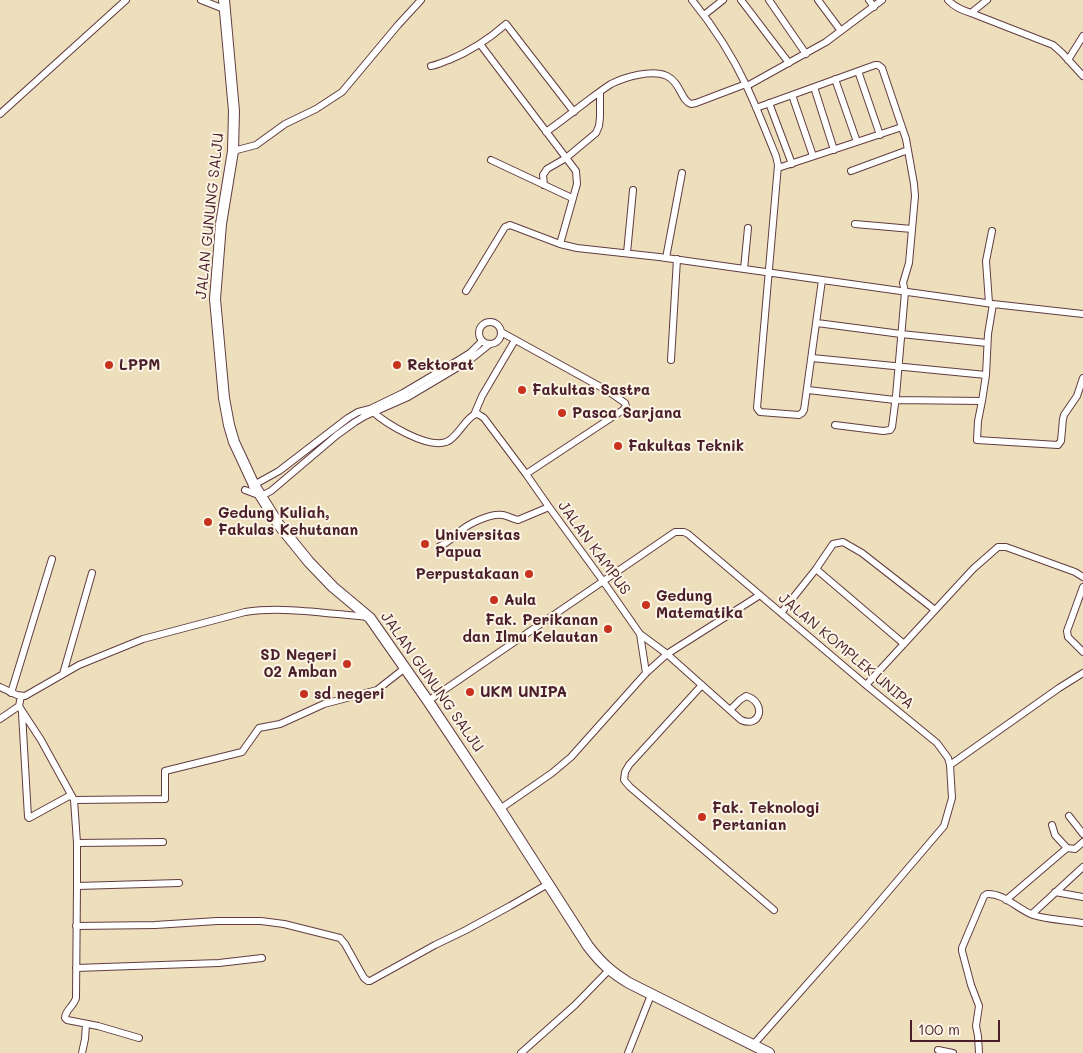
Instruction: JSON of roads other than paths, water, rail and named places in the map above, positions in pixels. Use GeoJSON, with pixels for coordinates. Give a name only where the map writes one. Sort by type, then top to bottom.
{"type":"FeatureCollection","features":[{"type":"Feature","properties":{"kind":"main road","name":"JALAN GUNUNG SALJU"},"geometry":{"type":"LineString","coordinates":[[224,5],[234,111],[234,151],[221,224],[215,299],[228,425],[254,485],[279,525],[309,562],[333,588],[370,618],[428,701],[597,958],[609,970],[628,983],[769,1053]]}},
{"type":"Feature","properties":{"kind":"street"},"geometry":{"type":"LineString","coordinates":[[0,114],[126,0]]}},
{"type":"Feature","properties":{"kind":"street"},"geometry":{"type":"LineString","coordinates":[[201,0],[224,5]]}},
{"type":"Feature","properties":{"kind":"street"},"geometry":{"type":"LineString","coordinates":[[234,151],[256,145],[285,124],[316,109],[342,92],[421,0]]}},
{"type":"Feature","properties":{"kind":"street"},"geometry":{"type":"LineString","coordinates":[[692,0],[720,40],[746,85],[776,156],[778,168],[757,408],[760,412],[799,414],[804,410],[822,280]]}},
{"type":"Feature","properties":{"kind":"street"},"geometry":{"type":"LineString","coordinates":[[704,15],[723,0]]}},
{"type":"Feature","properties":{"kind":"street"},"geometry":{"type":"LineString","coordinates":[[741,0],[789,63]]}},
{"type":"Feature","properties":{"kind":"street"},"geometry":{"type":"LineString","coordinates":[[769,0],[806,54]]}},
{"type":"Feature","properties":{"kind":"street"},"geometry":{"type":"LineString","coordinates":[[818,0],[841,31]]}},
{"type":"Feature","properties":{"kind":"street"},"geometry":{"type":"LineString","coordinates":[[869,0],[874,7]]}},
{"type":"Feature","properties":{"kind":"street"},"geometry":{"type":"LineString","coordinates":[[546,132],[611,85],[639,75],[658,74],[666,76],[674,81],[685,101],[691,104],[696,104],[746,85],[826,42],[882,0]]}},
{"type":"Feature","properties":{"kind":"street"},"geometry":{"type":"LineString","coordinates":[[948,0],[962,10],[1053,45],[1083,76]]}},
{"type":"Feature","properties":{"kind":"street"},"geometry":{"type":"LineString","coordinates":[[971,13],[987,0]]}},
{"type":"Feature","properties":{"kind":"street"},"geometry":{"type":"LineString","coordinates":[[430,66],[461,55],[480,44],[506,24],[574,112]]}},
{"type":"Feature","properties":{"kind":"street"},"geometry":{"type":"LineString","coordinates":[[1068,60],[1083,36]]}},
{"type":"Feature","properties":{"kind":"street"},"geometry":{"type":"LineString","coordinates":[[480,44],[576,171],[576,184],[560,244]]}},
{"type":"Feature","properties":{"kind":"street"},"geometry":{"type":"LineString","coordinates":[[756,108],[875,65],[881,66],[908,150],[915,196],[909,263],[904,283],[905,292],[892,427],[888,431],[835,424]]}},
{"type":"Feature","properties":{"kind":"street"},"geometry":{"type":"LineString","coordinates":[[858,71],[880,134]]}},
{"type":"Feature","properties":{"kind":"street"},"geometry":{"type":"LineString","coordinates":[[835,79],[857,142]]}},
{"type":"Feature","properties":{"kind":"street"},"geometry":{"type":"LineString","coordinates":[[814,87],[834,150]]}},
{"type":"Feature","properties":{"kind":"street"},"geometry":{"type":"LineString","coordinates":[[544,185],[543,178],[545,172],[566,158],[596,132],[600,117],[600,92]]}},
{"type":"Feature","properties":{"kind":"street"},"geometry":{"type":"LineString","coordinates":[[792,95],[813,156]]}},
{"type":"Feature","properties":{"kind":"street"},"geometry":{"type":"LineString","coordinates":[[769,103],[792,164]]}},
{"type":"Feature","properties":{"kind":"street"},"geometry":{"type":"LineString","coordinates":[[778,168],[902,127]]}},
{"type":"Feature","properties":{"kind":"street"},"geometry":{"type":"LineString","coordinates":[[851,171],[908,150]]}},
{"type":"Feature","properties":{"kind":"street"},"geometry":{"type":"LineString","coordinates":[[491,160],[572,198]]}},
{"type":"Feature","properties":{"kind":"street"},"geometry":{"type":"LineString","coordinates":[[666,258],[682,173]]}},
{"type":"Feature","properties":{"kind":"street"},"geometry":{"type":"LineString","coordinates":[[627,253],[633,190]]}},
{"type":"Feature","properties":{"kind":"street"},"geometry":{"type":"LineString","coordinates":[[855,224],[912,229]]}},
{"type":"Feature","properties":{"kind":"street"},"geometry":{"type":"LineString","coordinates":[[466,291],[507,225],[560,244],[577,248],[677,259],[991,304],[1083,314]]}},
{"type":"Feature","properties":{"kind":"street"},"geometry":{"type":"LineString","coordinates":[[744,269],[748,228]]}},
{"type":"Feature","properties":{"kind":"street"},"geometry":{"type":"LineString","coordinates":[[992,231],[986,261],[991,304],[986,375],[978,420],[977,440],[1058,445],[1062,441],[1062,419],[1077,396],[1083,378]]}},
{"type":"Feature","properties":{"kind":"street"},"geometry":{"type":"LineString","coordinates":[[670,360],[677,259]]}},
{"type":"Feature","properties":{"kind":"street"},"geometry":{"type":"LineString","coordinates":[[490,344],[482,341],[480,331],[486,323],[495,323],[501,332],[622,400],[626,406],[624,410],[526,474]]}},
{"type":"Feature","properties":{"kind":"street"},"geometry":{"type":"LineString","coordinates":[[816,323],[987,343]]}},
{"type":"Feature","properties":{"kind":"street"},"geometry":{"type":"LineString","coordinates":[[261,496],[278,486],[343,431],[364,416],[457,365],[470,360],[490,344],[498,341],[501,332]]}},
{"type":"Feature","properties":{"kind":"street"},"geometry":{"type":"LineString","coordinates":[[254,485],[280,471],[358,412],[372,411],[400,431],[425,441],[441,443],[452,439],[474,415],[482,396],[515,340]]}},
{"type":"Feature","properties":{"kind":"street"},"geometry":{"type":"LineString","coordinates":[[457,365],[482,341]]}},
{"type":"Feature","properties":{"kind":"street"},"geometry":{"type":"LineString","coordinates":[[812,358],[986,375]]}},
{"type":"Feature","properties":{"kind":"street"},"geometry":{"type":"LineString","coordinates":[[808,390],[895,400],[982,401]]}},
{"type":"Feature","properties":{"kind":"street"},"geometry":{"type":"LineString","coordinates":[[384,404],[387,422]]}},
{"type":"Feature","properties":{"kind":"street","name":"JALAN KAMPUS"},"geometry":{"type":"LineString","coordinates":[[474,415],[478,414],[484,418],[640,634],[667,654],[730,710]]}},
{"type":"Feature","properties":{"kind":"street"},"geometry":{"type":"LineString","coordinates":[[440,546],[461,530],[488,516],[504,515],[518,520],[549,507]]}},
{"type":"Feature","properties":{"kind":"street","name":"JALAN KOMPLEK UNIPA"},"geometry":{"type":"LineString","coordinates":[[428,701],[675,532],[680,531],[688,534],[937,743],[948,758],[950,765],[952,798],[944,826],[753,1045]]}},
{"type":"Feature","properties":{"kind":"street"},"geometry":{"type":"LineString","coordinates":[[781,613],[833,544],[843,542],[862,553],[935,610]]}},
{"type":"Feature","properties":{"kind":"street"},"geometry":{"type":"LineString","coordinates":[[866,685],[972,569],[1002,546],[1050,562],[1083,577]]}},
{"type":"Feature","properties":{"kind":"street"},"geometry":{"type":"LineString","coordinates":[[11,693],[52,560]]}},
{"type":"Feature","properties":{"kind":"street"},"geometry":{"type":"LineString","coordinates":[[816,569],[904,644]]}},
{"type":"Feature","properties":{"kind":"street"},"geometry":{"type":"LineString","coordinates":[[63,674],[92,573]]}},
{"type":"Feature","properties":{"kind":"street"},"geometry":{"type":"LineString","coordinates":[[1083,587],[1067,631],[1068,637],[1083,652]]}},
{"type":"Feature","properties":{"kind":"street"},"geometry":{"type":"LineString","coordinates":[[500,809],[571,758],[646,672],[667,654],[760,595]]}},
{"type":"Feature","properties":{"kind":"street"},"geometry":{"type":"LineString","coordinates":[[0,687],[21,696],[31,693],[79,665],[143,639],[245,612],[262,609],[370,618]]}},
{"type":"Feature","properties":{"kind":"street"},"geometry":{"type":"LineString","coordinates":[[640,634],[646,672]]}},
{"type":"Feature","properties":{"kind":"street"},"geometry":{"type":"LineString","coordinates":[[21,696],[29,818],[73,798],[165,799],[165,771],[242,752],[259,728],[280,724],[324,704],[377,690],[405,668]]}},
{"type":"Feature","properties":{"kind":"street"},"geometry":{"type":"LineString","coordinates":[[950,765],[1083,673]]}},
{"type":"Feature","properties":{"kind":"street"},"geometry":{"type":"LineString","coordinates":[[702,686],[629,765],[625,772],[624,780],[774,910]]}},
{"type":"Feature","properties":{"kind":"street"},"geometry":{"type":"LineString","coordinates":[[746,696],[758,703],[760,710],[756,720],[748,722],[741,720],[730,710],[746,696]]}},
{"type":"Feature","properties":{"kind":"street"},"geometry":{"type":"LineString","coordinates":[[21,708],[73,798],[77,843],[75,1000],[65,1014],[65,1018],[139,1038]]}},
{"type":"Feature","properties":{"kind":"street"},"geometry":{"type":"LineString","coordinates":[[0,719],[21,708]]}},
{"type":"Feature","properties":{"kind":"street"},"geometry":{"type":"LineString","coordinates":[[1069,816],[1083,834]]}},
{"type":"Feature","properties":{"kind":"street"},"geometry":{"type":"LineString","coordinates":[[1052,825],[1055,835],[1067,848],[1075,849],[1083,842]]}},
{"type":"Feature","properties":{"kind":"street"},"geometry":{"type":"LineString","coordinates":[[77,843],[163,842]]}},
{"type":"Feature","properties":{"kind":"street"},"geometry":{"type":"LineString","coordinates":[[1006,900],[1067,848]]}},
{"type":"Feature","properties":{"kind":"street"},"geometry":{"type":"LineString","coordinates":[[1032,914],[1083,867]]}},
{"type":"Feature","properties":{"kind":"street"},"geometry":{"type":"LineString","coordinates":[[77,886],[179,882]]}},
{"type":"Feature","properties":{"kind":"street"},"geometry":{"type":"LineString","coordinates":[[76,926],[155,925],[217,921],[261,921],[284,924],[340,938],[368,982],[548,884]]}},
{"type":"Feature","properties":{"kind":"street"},"geometry":{"type":"LineString","coordinates":[[1055,892],[1083,897]]}},
{"type":"Feature","properties":{"kind":"street"},"geometry":{"type":"LineString","coordinates":[[979,1053],[976,1026],[979,1006],[971,985],[962,948],[984,896],[987,894],[996,895],[1032,914],[1083,923]]}},
{"type":"Feature","properties":{"kind":"street"},"geometry":{"type":"LineString","coordinates":[[76,968],[220,963],[262,958]]}},
{"type":"Feature","properties":{"kind":"street"},"geometry":{"type":"LineString","coordinates":[[521,1053],[575,1005],[609,970]]}},
{"type":"Feature","properties":{"kind":"street"},"geometry":{"type":"LineString","coordinates":[[628,1053],[651,995]]}},
{"type":"Feature","properties":{"kind":"street"},"geometry":{"type":"LineString","coordinates":[[82,1053],[86,1024]]}},
{"type":"Feature","properties":{"kind":"street"},"geometry":{"type":"LineString","coordinates":[[938,1050],[953,1053]]}},
{"type":"Feature","properties":{"kind":"place","name":"LPPM"},"geometry":{"type":"Point","coordinates":[109,365]}},
{"type":"Feature","properties":{"kind":"place","name":"Rektorat"},"geometry":{"type":"Point","coordinates":[397,365]}},
{"type":"Feature","properties":{"kind":"place","name":"Fakultas Sastra"},"geometry":{"type":"Point","coordinates":[522,390]}},
{"type":"Feature","properties":{"kind":"place","name":"Pasca Sarjana"},"geometry":{"type":"Point","coordinates":[562,413]}},
{"type":"Feature","properties":{"kind":"place","name":"Fakultas Teknik"},"geometry":{"type":"Point","coordinates":[618,446]}},
{"type":"Feature","properties":{"kind":"place","name":"Gedung Kuliah, Fakulas Kehutanan"},"geometry":{"type":"Point","coordinates":[208,522]}},
{"type":"Feature","properties":{"kind":"place","name":"Universitas Papua"},"geometry":{"type":"Point","coordinates":[425,544]}},
{"type":"Feature","properties":{"kind":"place","name":"Perpustakaan"},"geometry":{"type":"Point","coordinates":[529,574]}},
{"type":"Feature","properties":{"kind":"place","name":"Aula"},"geometry":{"type":"Point","coordinates":[494,600]}},
{"type":"Feature","properties":{"kind":"place","name":"Gedung Matematika"},"geometry":{"type":"Point","coordinates":[646,605]}},
{"type":"Feature","properties":{"kind":"place","name":"Fak. Perikanan dan Ilmu Kelautan"},"geometry":{"type":"Point","coordinates":[608,629]}},
{"type":"Feature","properties":{"kind":"place","name":"SD Negeri 02 Amban"},"geometry":{"type":"Point","coordinates":[347,664]}},
{"type":"Feature","properties":{"kind":"place","name":"UKM UNIPA"},"geometry":{"type":"Point","coordinates":[470,692]}},
{"type":"Feature","properties":{"kind":"place","name":"sd negeri"},"geometry":{"type":"Point","coordinates":[304,694]}},
{"type":"Feature","properties":{"kind":"place","name":"Fak. Teknologi Pertanian"},"geometry":{"type":"Point","coordinates":[702,817]}}]}
